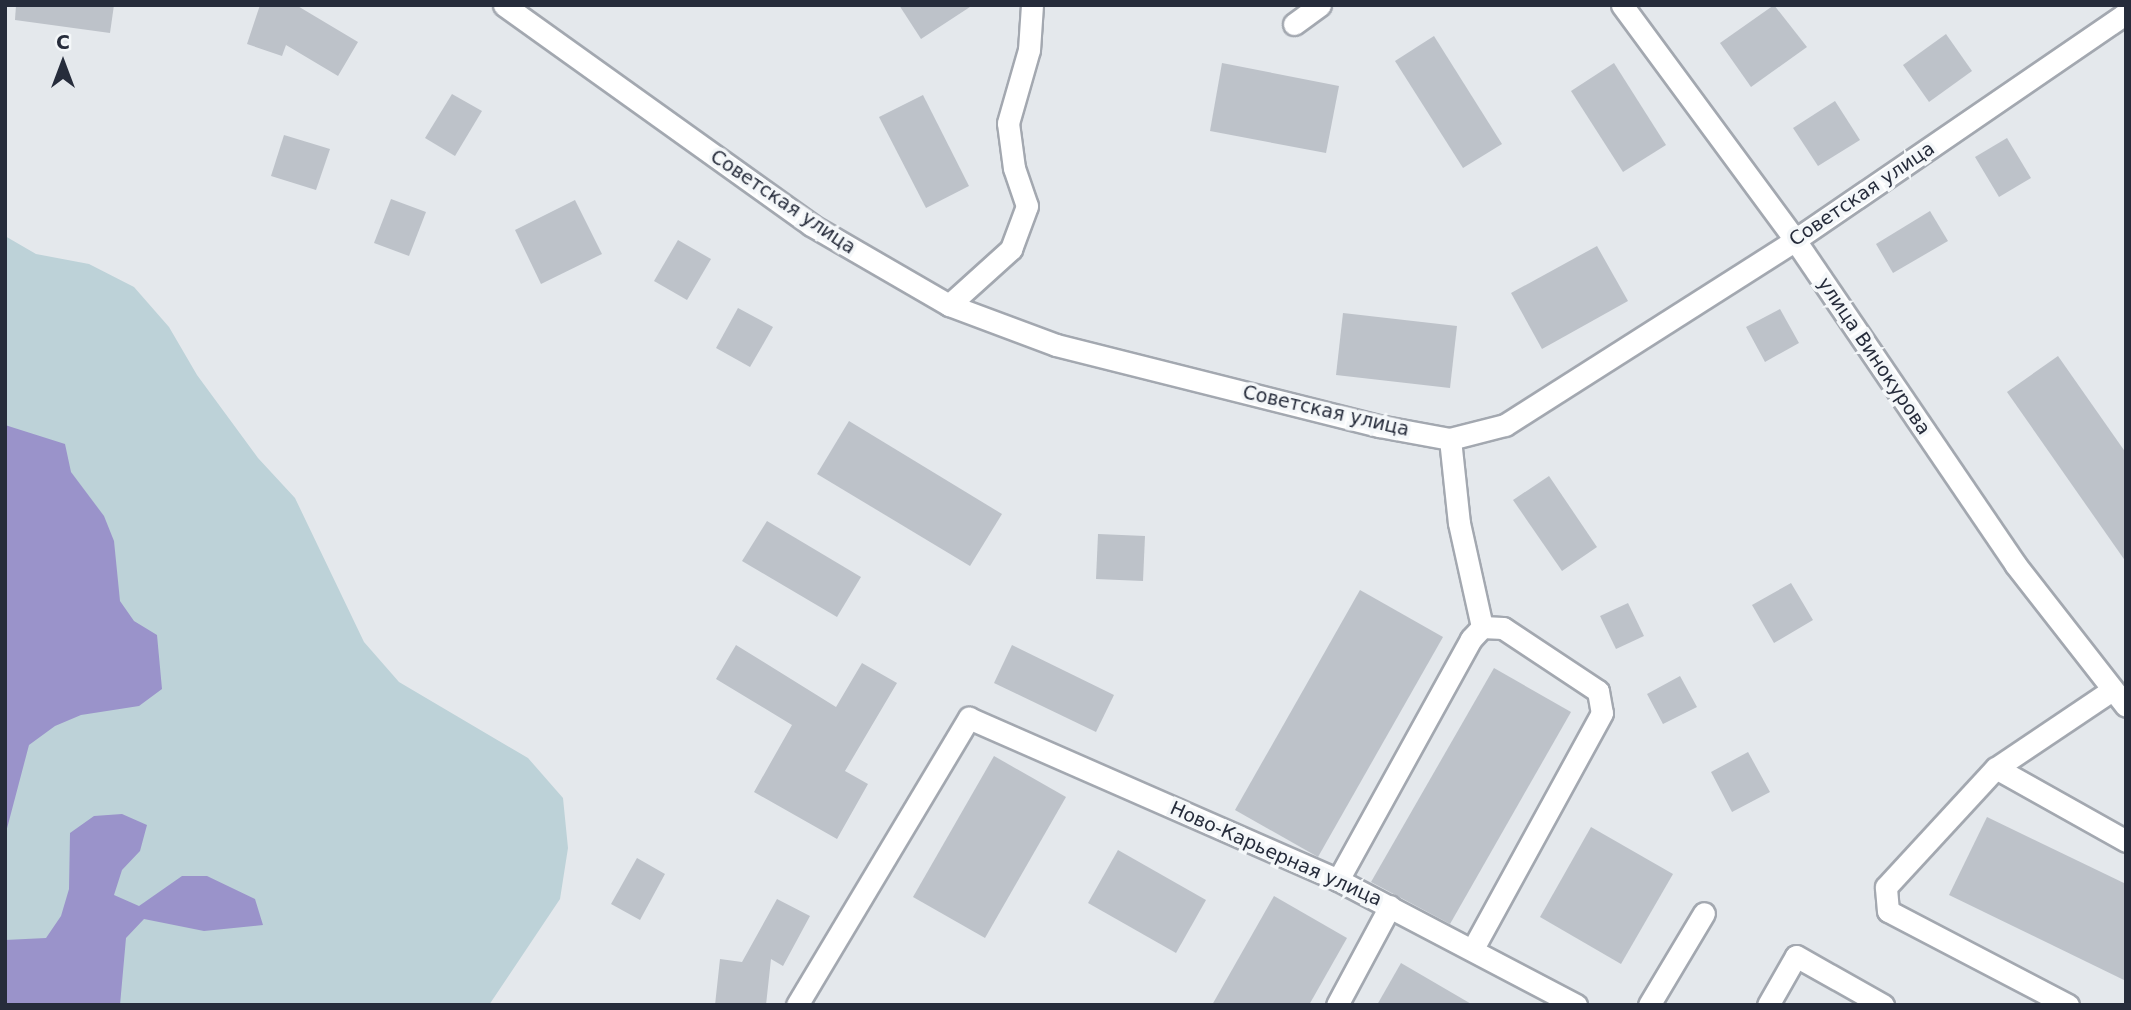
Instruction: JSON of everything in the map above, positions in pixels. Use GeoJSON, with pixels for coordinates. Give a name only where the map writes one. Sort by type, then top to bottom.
{"type":"FeatureCollection","features":[{"type":"Feature","properties":{"kind":"street","name":"Советская улица"},"geometry":{"type":"LineString","coordinates":[[504,5],[811,225],[948,305],[1056,345],[1379,426],[1450,439],[1505,425],[1795,240],[2126,13]]}},
{"type":"Feature","properties":{"kind":"street"},"geometry":{"type":"LineString","coordinates":[[948,305],[1011,249],[1027,206],[1014,168],[1008,123],[1029,50],[1032,5]]}},
{"type":"Feature","properties":{"kind":"street"},"geometry":{"type":"LineString","coordinates":[[1294,24],[1320,5]]}},
{"type":"Feature","properties":{"kind":"street","name":"улица Винокурова"},"geometry":{"type":"LineString","coordinates":[[1622,5],[1795,240],[2015,564],[2119,698]]}},
{"type":"Feature","properties":{"kind":"street"},"geometry":{"type":"LineString","coordinates":[[1338,880],[1482,627],[1459,523],[1450,439]]}},
{"type":"Feature","properties":{"kind":"street"},"geometry":{"type":"LineString","coordinates":[[1472,950],[1602,713],[1598,691],[1503,628],[1482,627]]}},
{"type":"Feature","properties":{"kind":"street"},"geometry":{"type":"LineString","coordinates":[[2068,1005],[1888,911],[1886,887],[1996,768],[2119,698]]}},
{"type":"Feature","properties":{"kind":"street","name":"Ново-Карьерная улица"},"geometry":{"type":"LineString","coordinates":[[797,1005],[969,718],[1338,880],[1576,1005]]}},
{"type":"Feature","properties":{"kind":"street"},"geometry":{"type":"LineString","coordinates":[[1996,768],[2126,841]]}},
{"type":"Feature","properties":{"kind":"street"},"geometry":{"type":"LineString","coordinates":[[1337,1005],[1390,906]]}},
{"type":"Feature","properties":{"kind":"street"},"geometry":{"type":"LineString","coordinates":[[1649,1005],[1704,913]]}},
{"type":"Feature","properties":{"kind":"street"},"geometry":{"type":"LineString","coordinates":[[1768,1005],[1796,956],[1883,1005]]}},
{"type":"Feature","properties":{"kind":"shaded area"},"geometry":{"type":"Polygon","coordinates":[[[5,236],[36,254],[89,264],[134,287],[169,327],[197,375],[258,458],[295,498],[364,642],[399,682],[528,758],[563,798],[568,848],[560,899],[489,1005],[5,1005],[5,236]]]}},
{"type":"Feature","properties":{"kind":"shaded area"},"geometry":{"type":"Polygon","coordinates":[[[5,425],[65,444],[71,472],[104,516],[114,541],[120,601],[134,621],[157,635],[162,689],[139,706],[81,715],[55,726],[29,745],[5,836],[5,425]]]}},
{"type":"Feature","properties":{"kind":"shaded area"},"geometry":{"type":"Polygon","coordinates":[[[122,814],[147,825],[140,851],[122,870],[114,895],[139,906],[182,876],[207,876],[255,899],[263,925],[204,931],[144,919],[126,938],[120,1005],[5,1005],[5,940],[46,938],[61,916],[69,889],[70,833],[94,816],[122,814]]]}},
{"type":"Feature","properties":{"kind":"building"},"geometry":{"type":"Polygon","coordinates":[[[16,5],[114,5],[110,33],[15,20],[16,5]]]}},
{"type":"Feature","properties":{"kind":"building"},"geometry":{"type":"Polygon","coordinates":[[[260,5],[296,5],[358,42],[338,76],[286,45],[282,56],[247,44],[260,5]]]}},
{"type":"Feature","properties":{"kind":"building"},"geometry":{"type":"Polygon","coordinates":[[[899,5],[973,5],[921,39],[899,5]]]}},
{"type":"Feature","properties":{"kind":"building"},"geometry":{"type":"Polygon","coordinates":[[[1774,5],[1807,47],[1751,87],[1720,43],[1774,5]]]}},
{"type":"Feature","properties":{"kind":"building"},"geometry":{"type":"Polygon","coordinates":[[[1946,34],[1972,71],[1929,102],[1903,65],[1946,34]]]}},
{"type":"Feature","properties":{"kind":"building"},"geometry":{"type":"Polygon","coordinates":[[[1434,36],[1502,144],[1463,168],[1395,61],[1434,36]]]}},
{"type":"Feature","properties":{"kind":"building"},"geometry":{"type":"Polygon","coordinates":[[[1222,63],[1339,86],[1326,153],[1210,131],[1222,63]]]}},
{"type":"Feature","properties":{"kind":"building"},"geometry":{"type":"Polygon","coordinates":[[[1614,63],[1666,145],[1623,172],[1571,91],[1614,63]]]}},
{"type":"Feature","properties":{"kind":"building"},"geometry":{"type":"Polygon","coordinates":[[[452,94],[482,111],[455,156],[425,138],[452,94]]]}},
{"type":"Feature","properties":{"kind":"building"},"geometry":{"type":"Polygon","coordinates":[[[923,95],[969,186],[926,208],[879,117],[923,95]]]}},
{"type":"Feature","properties":{"kind":"building"},"geometry":{"type":"Polygon","coordinates":[[[1835,101],[1860,140],[1818,166],[1793,128],[1835,101]]]}},
{"type":"Feature","properties":{"kind":"building"},"geometry":{"type":"Polygon","coordinates":[[[284,135],[330,149],[316,190],[271,176],[284,135]]]}},
{"type":"Feature","properties":{"kind":"building"},"geometry":{"type":"Polygon","coordinates":[[[2007,138],[2031,178],[1999,197],[1975,157],[2007,138]]]}},
{"type":"Feature","properties":{"kind":"building"},"geometry":{"type":"Polygon","coordinates":[[[391,199],[426,212],[409,256],[374,243],[391,199]]]}},
{"type":"Feature","properties":{"kind":"building"},"geometry":{"type":"Polygon","coordinates":[[[575,200],[602,254],[541,284],[515,230],[575,200]]]}},
{"type":"Feature","properties":{"kind":"building"},"geometry":{"type":"Polygon","coordinates":[[[1930,211],[1948,241],[1893,273],[1876,244],[1930,211]]]}},
{"type":"Feature","properties":{"kind":"building"},"geometry":{"type":"Polygon","coordinates":[[[678,240],[711,259],[687,300],[654,281],[678,240]]]}},
{"type":"Feature","properties":{"kind":"building"},"geometry":{"type":"Polygon","coordinates":[[[1597,246],[1628,301],[1542,349],[1511,293],[1597,246]]]}},
{"type":"Feature","properties":{"kind":"building"},"geometry":{"type":"Polygon","coordinates":[[[738,308],[773,327],[750,367],[716,348],[738,308]]]}},
{"type":"Feature","properties":{"kind":"building"},"geometry":{"type":"Polygon","coordinates":[[[1780,309],[1799,343],[1765,362],[1746,327],[1780,309]]]}},
{"type":"Feature","properties":{"kind":"building"},"geometry":{"type":"Polygon","coordinates":[[[1343,313],[1457,326],[1450,388],[1336,375],[1343,313]]]}},
{"type":"Feature","properties":{"kind":"building"},"geometry":{"type":"Polygon","coordinates":[[[2058,356],[2126,453],[2126,562],[2007,392],[2058,356]]]}},
{"type":"Feature","properties":{"kind":"building"},"geometry":{"type":"Polygon","coordinates":[[[849,421],[1002,514],[970,566],[817,474],[849,421]]]}},
{"type":"Feature","properties":{"kind":"building"},"geometry":{"type":"Polygon","coordinates":[[[1549,476],[1597,547],[1562,571],[1513,500],[1549,476]]]}},
{"type":"Feature","properties":{"kind":"building"},"geometry":{"type":"Polygon","coordinates":[[[767,521],[861,577],[837,617],[742,561],[767,521]]]}},
{"type":"Feature","properties":{"kind":"building"},"geometry":{"type":"Polygon","coordinates":[[[1098,534],[1145,536],[1143,581],[1096,579],[1098,534]]]}},
{"type":"Feature","properties":{"kind":"building"},"geometry":{"type":"Polygon","coordinates":[[[1791,583],[1813,620],[1774,643],[1752,605],[1791,583]]]}},
{"type":"Feature","properties":{"kind":"building"},"geometry":{"type":"Polygon","coordinates":[[[1360,590],[1443,637],[1318,857],[1235,810],[1360,590]]]}},
{"type":"Feature","properties":{"kind":"building"},"geometry":{"type":"Polygon","coordinates":[[[1628,603],[1644,636],[1616,649],[1600,616],[1628,603]]]}},
{"type":"Feature","properties":{"kind":"building"},"geometry":{"type":"Polygon","coordinates":[[[736,645],[836,707],[862,663],[897,683],[845,771],[868,784],[837,839],[754,792],[792,725],[716,679],[736,645]]]}},
{"type":"Feature","properties":{"kind":"building"},"geometry":{"type":"Polygon","coordinates":[[[1012,645],[1114,695],[1096,732],[994,683],[1012,645]]]}},
{"type":"Feature","properties":{"kind":"building"},"geometry":{"type":"Polygon","coordinates":[[[1494,668],[1571,712],[1450,924],[1371,882],[1494,668]]]}},
{"type":"Feature","properties":{"kind":"building"},"geometry":{"type":"Polygon","coordinates":[[[1680,676],[1697,707],[1663,724],[1647,694],[1680,676]]]}},
{"type":"Feature","properties":{"kind":"building"},"geometry":{"type":"Polygon","coordinates":[[[1748,752],[1770,792],[1732,812],[1711,772],[1748,752]]]}},
{"type":"Feature","properties":{"kind":"building"},"geometry":{"type":"Polygon","coordinates":[[[994,756],[1066,797],[985,938],[913,897],[994,756]]]}},
{"type":"Feature","properties":{"kind":"building"},"geometry":{"type":"Polygon","coordinates":[[[1987,817],[2126,884],[2126,981],[1949,895],[1987,817]]]}},
{"type":"Feature","properties":{"kind":"building"},"geometry":{"type":"Polygon","coordinates":[[[1591,827],[1673,874],[1621,964],[1540,917],[1591,827]]]}},
{"type":"Feature","properties":{"kind":"building"},"geometry":{"type":"Polygon","coordinates":[[[1118,850],[1206,900],[1176,953],[1088,903],[1118,850]]]}},
{"type":"Feature","properties":{"kind":"building"},"geometry":{"type":"Polygon","coordinates":[[[637,858],[665,874],[640,920],[611,904],[637,858]]]}},
{"type":"Feature","properties":{"kind":"building"},"geometry":{"type":"Polygon","coordinates":[[[1274,896],[1347,938],[1309,1005],[1212,1005],[1274,896]]]}},
{"type":"Feature","properties":{"kind":"building"},"geometry":{"type":"Polygon","coordinates":[[[777,899],[810,916],[783,966],[771,959],[766,1005],[715,1005],[720,959],[742,962],[777,899]]]}},
{"type":"Feature","properties":{"kind":"building"},"geometry":{"type":"Polygon","coordinates":[[[1401,963],[1473,1005],[1377,1005],[1401,963]]]}}]}
